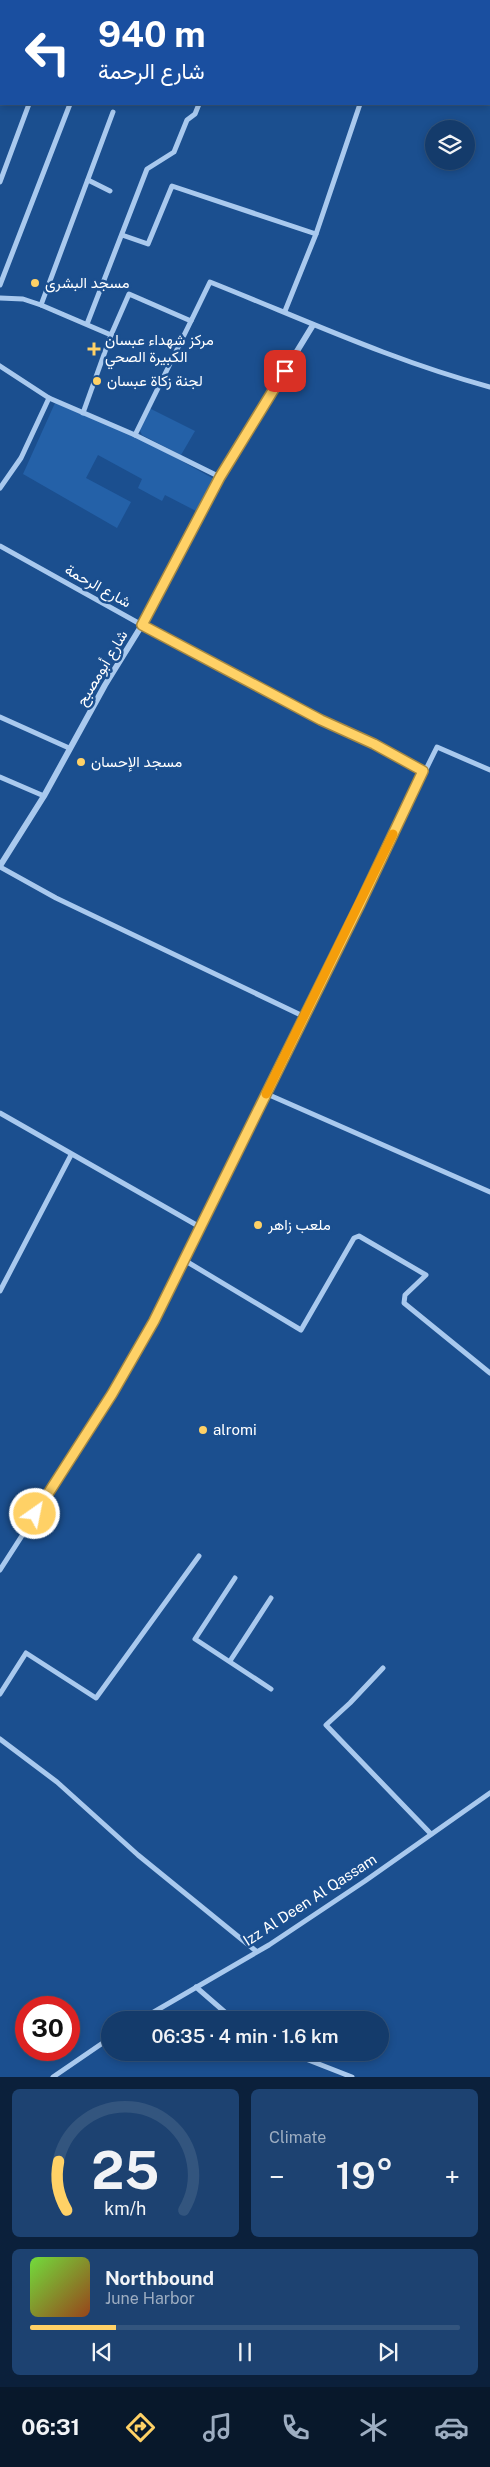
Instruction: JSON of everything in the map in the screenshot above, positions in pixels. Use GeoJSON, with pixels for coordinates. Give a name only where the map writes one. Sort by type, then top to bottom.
{"type":"FeatureCollection","features":[{"type":"Feature","properties":{"kind":"street"},"geometry":{"type":"LineString","coordinates":[[0,182],[29,105]]}},
{"type":"Feature","properties":{"kind":"street"},"geometry":{"type":"LineString","coordinates":[[0,285],[70,105]]}},
{"type":"Feature","properties":{"kind":"street"},"geometry":{"type":"LineString","coordinates":[[86,324],[148,169],[174,152],[187,120],[195,114],[199,105]]}},
{"type":"Feature","properties":{"kind":"street"},"geometry":{"type":"LineString","coordinates":[[284,311],[316,234],[360,105]]}},
{"type":"Feature","properties":{"kind":"street"},"geometry":{"type":"LineString","coordinates":[[41,305],[113,112]]}},
{"type":"Feature","properties":{"kind":"street"},"geometry":{"type":"LineString","coordinates":[[88,180],[110,191]]}},
{"type":"Feature","properties":{"kind":"street"},"geometry":{"type":"LineString","coordinates":[[122,235],[148,244],[172,186],[316,234]]}},
{"type":"Feature","properties":{"kind":"street"},"geometry":{"type":"LineString","coordinates":[[135,435],[210,282],[284,311],[312,325],[439,373],[490,387]]}},
{"type":"Feature","properties":{"kind":"street"},"geometry":{"type":"LineString","coordinates":[[83,413],[111,335],[129,294],[191,321]]}},
{"type":"Feature","properties":{"kind":"street"},"geometry":{"type":"LineString","coordinates":[[0,298],[23,299],[111,335]]}},
{"type":"Feature","properties":{"kind":"street","name":"شارع أبومصبح"},"geometry":{"type":"LineString","coordinates":[[0,867],[44,796],[69,748],[142,625],[220,477],[312,325]]}},
{"type":"Feature","properties":{"kind":"street"},"geometry":{"type":"LineString","coordinates":[[0,366],[50,398],[135,435],[220,477]]}},
{"type":"Feature","properties":{"kind":"street"},"geometry":{"type":"LineString","coordinates":[[0,488],[21,458],[50,398]]}},
{"type":"Feature","properties":{"kind":"street","name":"شارع الرحمة"},"geometry":{"type":"LineString","coordinates":[[0,546],[142,625],[321,720],[374,744],[423,771]]}},
{"type":"Feature","properties":{"kind":"street"},"geometry":{"type":"LineString","coordinates":[[0,717],[69,748]]}},
{"type":"Feature","properties":{"kind":"street"},"geometry":{"type":"LineString","coordinates":[[0,1570],[112,1394],[154,1321],[305,1017],[423,771],[437,747],[490,770]]}},
{"type":"Feature","properties":{"kind":"street"},"geometry":{"type":"LineString","coordinates":[[0,777],[44,796]]}},
{"type":"Feature","properties":{"kind":"street"},"geometry":{"type":"LineString","coordinates":[[0,867],[56,898],[305,1017]]}},
{"type":"Feature","properties":{"kind":"street"},"geometry":{"type":"LineString","coordinates":[[267,1094],[490,1192]]}},
{"type":"Feature","properties":{"kind":"street"},"geometry":{"type":"LineString","coordinates":[[0,1113],[71,1155],[200,1226]]}},
{"type":"Feature","properties":{"kind":"street"},"geometry":{"type":"LineString","coordinates":[[0,1291],[71,1155]]}},
{"type":"Feature","properties":{"kind":"street"},"geometry":{"type":"LineString","coordinates":[[184,1260],[301,1330],[354,1238],[359,1236],[426,1275],[405,1295],[404,1303],[490,1373]]}},
{"type":"Feature","properties":{"kind":"street"},"geometry":{"type":"LineString","coordinates":[[0,1694],[26,1653],[96,1698],[199,1556]]}},
{"type":"Feature","properties":{"kind":"street"},"geometry":{"type":"LineString","coordinates":[[235,1578],[195,1639],[271,1689]]}},
{"type":"Feature","properties":{"kind":"street"},"geometry":{"type":"LineString","coordinates":[[230,1661],[271,1598]]}},
{"type":"Feature","properties":{"kind":"street"},"geometry":{"type":"LineString","coordinates":[[383,1668],[326,1725],[431,1834]]}},
{"type":"Feature","properties":{"kind":"street"},"geometry":{"type":"LineString","coordinates":[[0,1739],[57,1782],[138,1855],[256,1950]]}},
{"type":"Feature","properties":{"kind":"street","name":"Izz Al Deen Al Qassam"},"geometry":{"type":"LineString","coordinates":[[155,2011],[256,1950],[269,1945],[490,1793]]}},
{"type":"Feature","properties":{"kind":"street"},"geometry":{"type":"LineString","coordinates":[[196,1987],[224,2011]]}},
{"type":"Feature","properties":{"kind":"street"},"geometry":{"type":"LineString","coordinates":[[53,2077],[101,2044]]}},
{"type":"Feature","properties":{"kind":"street"},"geometry":{"type":"LineString","coordinates":[[311,2061],[352,2077]]}},
{"type":"Feature","properties":{"kind":"shaded area"},"geometry":{"type":"Polygon","coordinates":[[[55,403],[140,438],[214,479],[196,511],[165,495],[162,501],[138,488],[142,479],[98,455],[86,478],[131,502],[117,528],[23,474],[55,403]]]}},
{"type":"Feature","properties":{"kind":"shaded area"},"geometry":{"type":"Polygon","coordinates":[[[149,408],[195,431],[181,455],[142,435],[139,428],[149,408]]]}},
{"type":"Feature","properties":{"kind":"slow traffic"},"geometry":{"type":"LineString","coordinates":[[266,1094],[393,834]]}},
{"type":"Feature","properties":{"kind":"place","name":"مسجد البشرى"},"geometry":{"type":"Point","coordinates":[35,283]}},
{"type":"Feature","properties":{"kind":"place","name":"مركز شهداء عبسان الكبيرة الصحي"},"geometry":{"type":"Point","coordinates":[94,349]}},
{"type":"Feature","properties":{"kind":"place","name":"لجنة زكاة عبسان"},"geometry":{"type":"Point","coordinates":[97,381]}},
{"type":"Feature","properties":{"kind":"place","name":"مسجد الإحسان"},"geometry":{"type":"Point","coordinates":[81,762]}},
{"type":"Feature","properties":{"kind":"place","name":"ملعب زاهر"},"geometry":{"type":"Point","coordinates":[258,1225]}},
{"type":"Feature","properties":{"kind":"place","name":"alromi"},"geometry":{"type":"Point","coordinates":[203,1430]}},
{"type":"Feature","properties":{"kind":"route"},"geometry":{"type":"LineString","coordinates":[[35,1514],[112,1394],[154,1321],[360,904],[423,771],[374,744],[321,720],[215,662],[142,625],[220,477],[285,371]]}}]}
